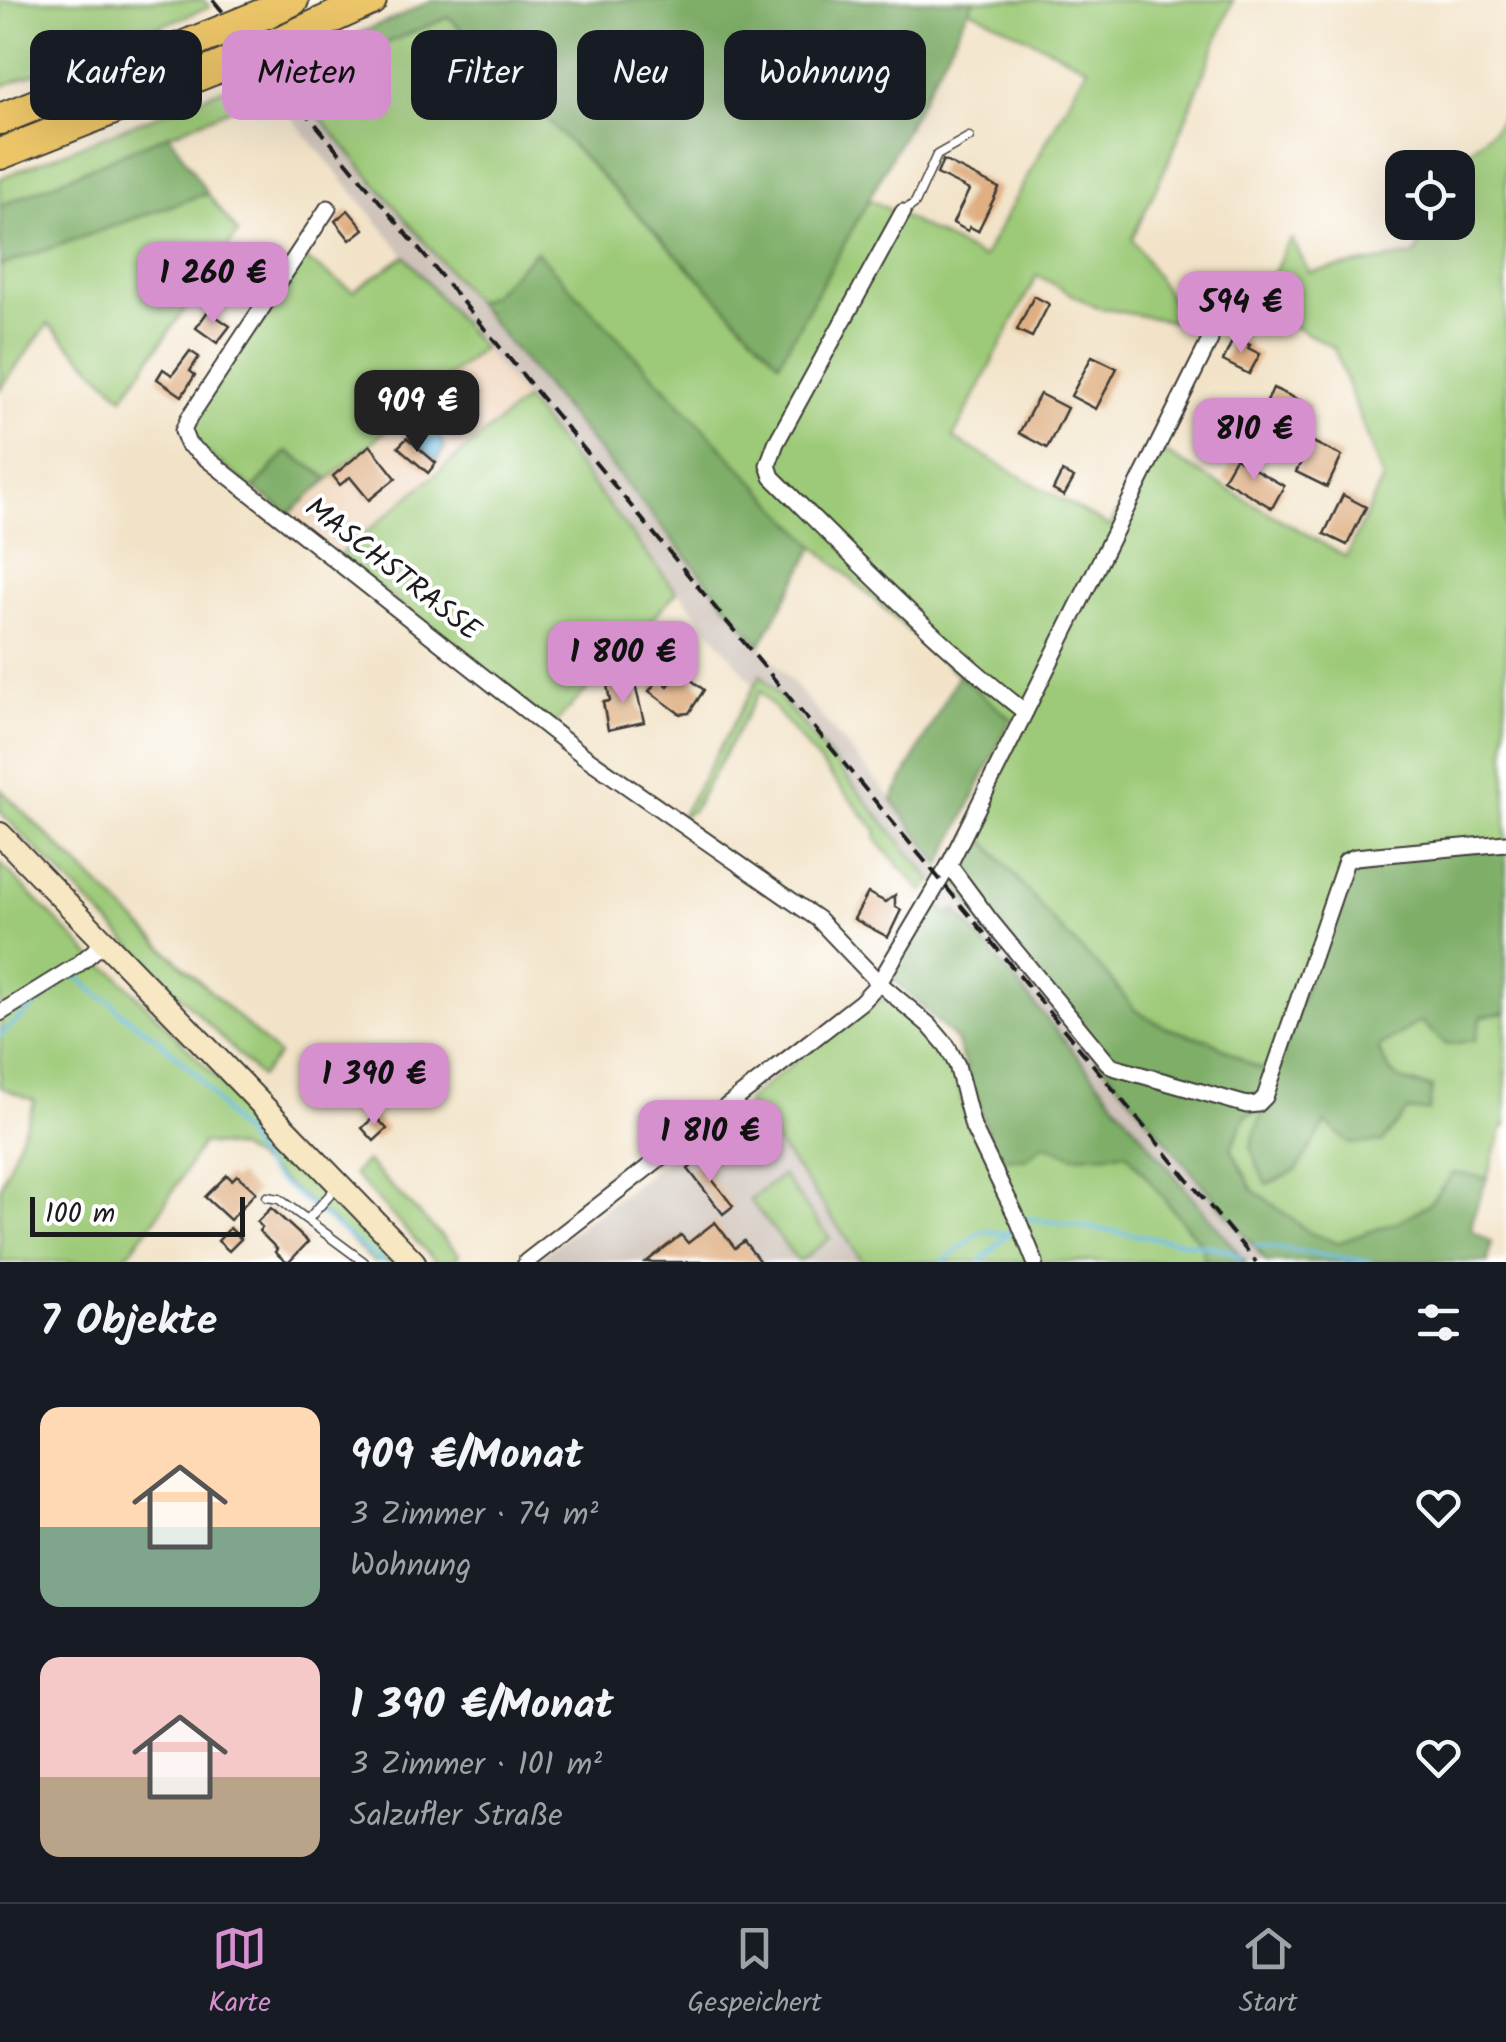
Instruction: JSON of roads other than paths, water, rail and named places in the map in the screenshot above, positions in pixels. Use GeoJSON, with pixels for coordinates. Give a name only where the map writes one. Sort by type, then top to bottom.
{"type":"FeatureCollection","features":[{"type":"Feature","properties":{"kind":"highway"},"geometry":{"type":"LineString","coordinates":[[0,154],[212,70],[371,0]]}},
{"type":"Feature","properties":{"kind":"highway"},"geometry":{"type":"LineString","coordinates":[[0,119],[280,6]]}},
{"type":"Feature","properties":{"kind":"main road"},"geometry":{"type":"LineString","coordinates":[[0,834],[414,1262]]}},
{"type":"Feature","properties":{"kind":"street","name":"MASCHSTRASSE"},"geometry":{"type":"LineString","coordinates":[[328,208],[188,418],[183,431],[188,444],[584,756],[818,919],[879,983],[929,1025],[947,1046],[957,1066],[974,1126],[1035,1262]]}},
{"type":"Feature","properties":{"kind":"street"},"geometry":{"type":"LineString","coordinates":[[903,212],[776,442],[768,465],[772,477],[902,606],[1025,712]]}},
{"type":"Feature","properties":{"kind":"street"},"geometry":{"type":"LineString","coordinates":[[526,1262],[861,1002],[879,983],[948,865],[1210,340]]}},
{"type":"Feature","properties":{"kind":"street"},"geometry":{"type":"LineString","coordinates":[[948,865],[1107,1062],[1247,1105],[1258,1104],[1265,1097],[1346,861],[1506,843]]}},
{"type":"Feature","properties":{"kind":"street"},"geometry":{"type":"LineString","coordinates":[[0,1013],[76,966],[105,942]]}},
{"type":"Feature","properties":{"kind":"lane"},"geometry":{"type":"LineString","coordinates":[[903,212],[914,203],[937,155],[969,138]]}},
{"type":"Feature","properties":{"kind":"lane"},"geometry":{"type":"LineString","coordinates":[[1210,340],[1238,296],[1250,289]]}},
{"type":"Feature","properties":{"kind":"lane"},"geometry":{"type":"LineString","coordinates":[[313,1212],[340,1184]]}},
{"type":"Feature","properties":{"kind":"lane"},"geometry":{"type":"LineString","coordinates":[[267,1197],[280,1198],[313,1212],[364,1262]]}},
{"type":"Feature","properties":{"kind":"water"},"geometry":{"type":"Polygon","coordinates":[[[417,426],[431,429],[440,439],[444,448],[437,461],[413,440],[417,426]]]}},
{"type":"Feature","properties":{"kind":"waterway"},"geometry":{"type":"LineString","coordinates":[[70,977],[79,978],[157,1038],[198,1076],[272,1175],[383,1262]]}},
{"type":"Feature","properties":{"kind":"waterway"},"geometry":{"type":"LineString","coordinates":[[0,1035],[62,982]]}},
{"type":"Feature","properties":{"kind":"waterway"},"geometry":{"type":"LineString","coordinates":[[1025,1218],[1208,1246],[1241,1256]]}},
{"type":"Feature","properties":{"kind":"waterway"},"geometry":{"type":"LineString","coordinates":[[943,1262],[979,1233],[1008,1234],[1015,1227]]}},
{"type":"Feature","properties":{"kind":"waterway"},"geometry":{"type":"LineString","coordinates":[[980,1262],[1008,1234]]}},
{"type":"Feature","properties":{"kind":"waterway"},"geometry":{"type":"LineString","coordinates":[[1256,1245],[1370,1262]]}},
{"type":"Feature","properties":{"kind":"railway"},"geometry":{"type":"LineString","coordinates":[[213,0],[1256,1262]]}}]}
